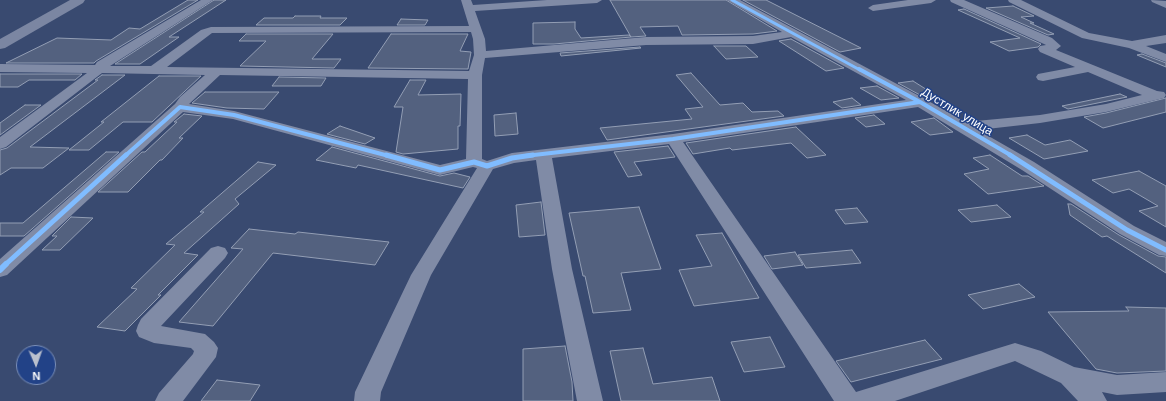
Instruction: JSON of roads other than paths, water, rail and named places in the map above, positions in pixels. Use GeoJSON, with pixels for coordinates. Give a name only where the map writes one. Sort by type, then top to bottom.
{"type":"FeatureCollection","features":[{"type":"Feature","properties":{"kind":"main road"},"geometry":{"type":"LineString","coordinates":[[0,45],[79,0]]}},
{"type":"Feature","properties":{"kind":"street"},"geometry":{"type":"LineString","coordinates":[[0,144],[96,73],[102,65],[208,0]]}},
{"type":"Feature","properties":{"kind":"street"},"geometry":{"type":"LineString","coordinates":[[367,401],[368,392],[421,275],[481,164],[475,75],[480,55],[479,39],[468,4],[597,0]]}},
{"type":"Feature","properties":{"kind":"street","name":"Дустлик улица"},"geometry":{"type":"LineString","coordinates":[[732,0],[920,102],[1028,166],[1127,230],[1166,250]]}},
{"type":"Feature","properties":{"kind":"street"},"geometry":{"type":"LineString","coordinates":[[873,8],[931,0]]}},
{"type":"Feature","properties":{"kind":"street"},"geometry":{"type":"LineString","coordinates":[[955,0],[1048,41],[1055,46],[1044,49],[1088,68],[1163,95]]}},
{"type":"Feature","properties":{"kind":"street"},"geometry":{"type":"LineString","coordinates":[[1013,0],[1086,36],[1132,45],[1166,58]]}},
{"type":"Feature","properties":{"kind":"street"},"geometry":{"type":"LineString","coordinates":[[1156,0],[1166,5]]}},
{"type":"Feature","properties":{"kind":"street"},"geometry":{"type":"LineString","coordinates":[[154,70],[205,32],[216,29],[476,29]]}},
{"type":"Feature","properties":{"kind":"street"},"geometry":{"type":"LineString","coordinates":[[480,55],[646,41],[753,40],[794,33]]}},
{"type":"Feature","properties":{"kind":"street"},"geometry":{"type":"LineString","coordinates":[[1132,45],[1166,39]]}},
{"type":"Feature","properties":{"kind":"street"},"geometry":{"type":"LineString","coordinates":[[0,68],[99,68],[475,75]]}},
{"type":"Feature","properties":{"kind":"street"},"geometry":{"type":"LineString","coordinates":[[1043,77],[1088,68]]}},
{"type":"Feature","properties":{"kind":"street"},"geometry":{"type":"LineString","coordinates":[[0,270],[217,71]]}},
{"type":"Feature","properties":{"kind":"street"},"geometry":{"type":"LineString","coordinates":[[963,128],[1040,119],[1106,108],[1163,95]]}},
{"type":"Feature","properties":{"kind":"street"},"geometry":{"type":"LineString","coordinates":[[180,106],[234,115],[440,170],[512,158],[673,139],[920,102]]}},
{"type":"Feature","properties":{"kind":"street"},"geometry":{"type":"LineString","coordinates":[[673,139],[848,401]]}},
{"type":"Feature","properties":{"kind":"street"},"geometry":{"type":"LineString","coordinates":[[543,154],[562,269],[590,401]]}},
{"type":"Feature","properties":{"kind":"street"},"geometry":{"type":"LineString","coordinates":[[168,401],[204,357],[206,348],[197,340],[154,334],[147,331],[149,325],[218,253]]}},
{"type":"Feature","properties":{"kind":"street"},"geometry":{"type":"LineString","coordinates":[[861,401],[888,398],[999,356],[1015,352],[1033,358],[1070,376],[1117,385],[1166,382]]}},
{"type":"Feature","properties":{"kind":"street"},"geometry":{"type":"LineString","coordinates":[[1070,376],[1094,401]]}}]}
